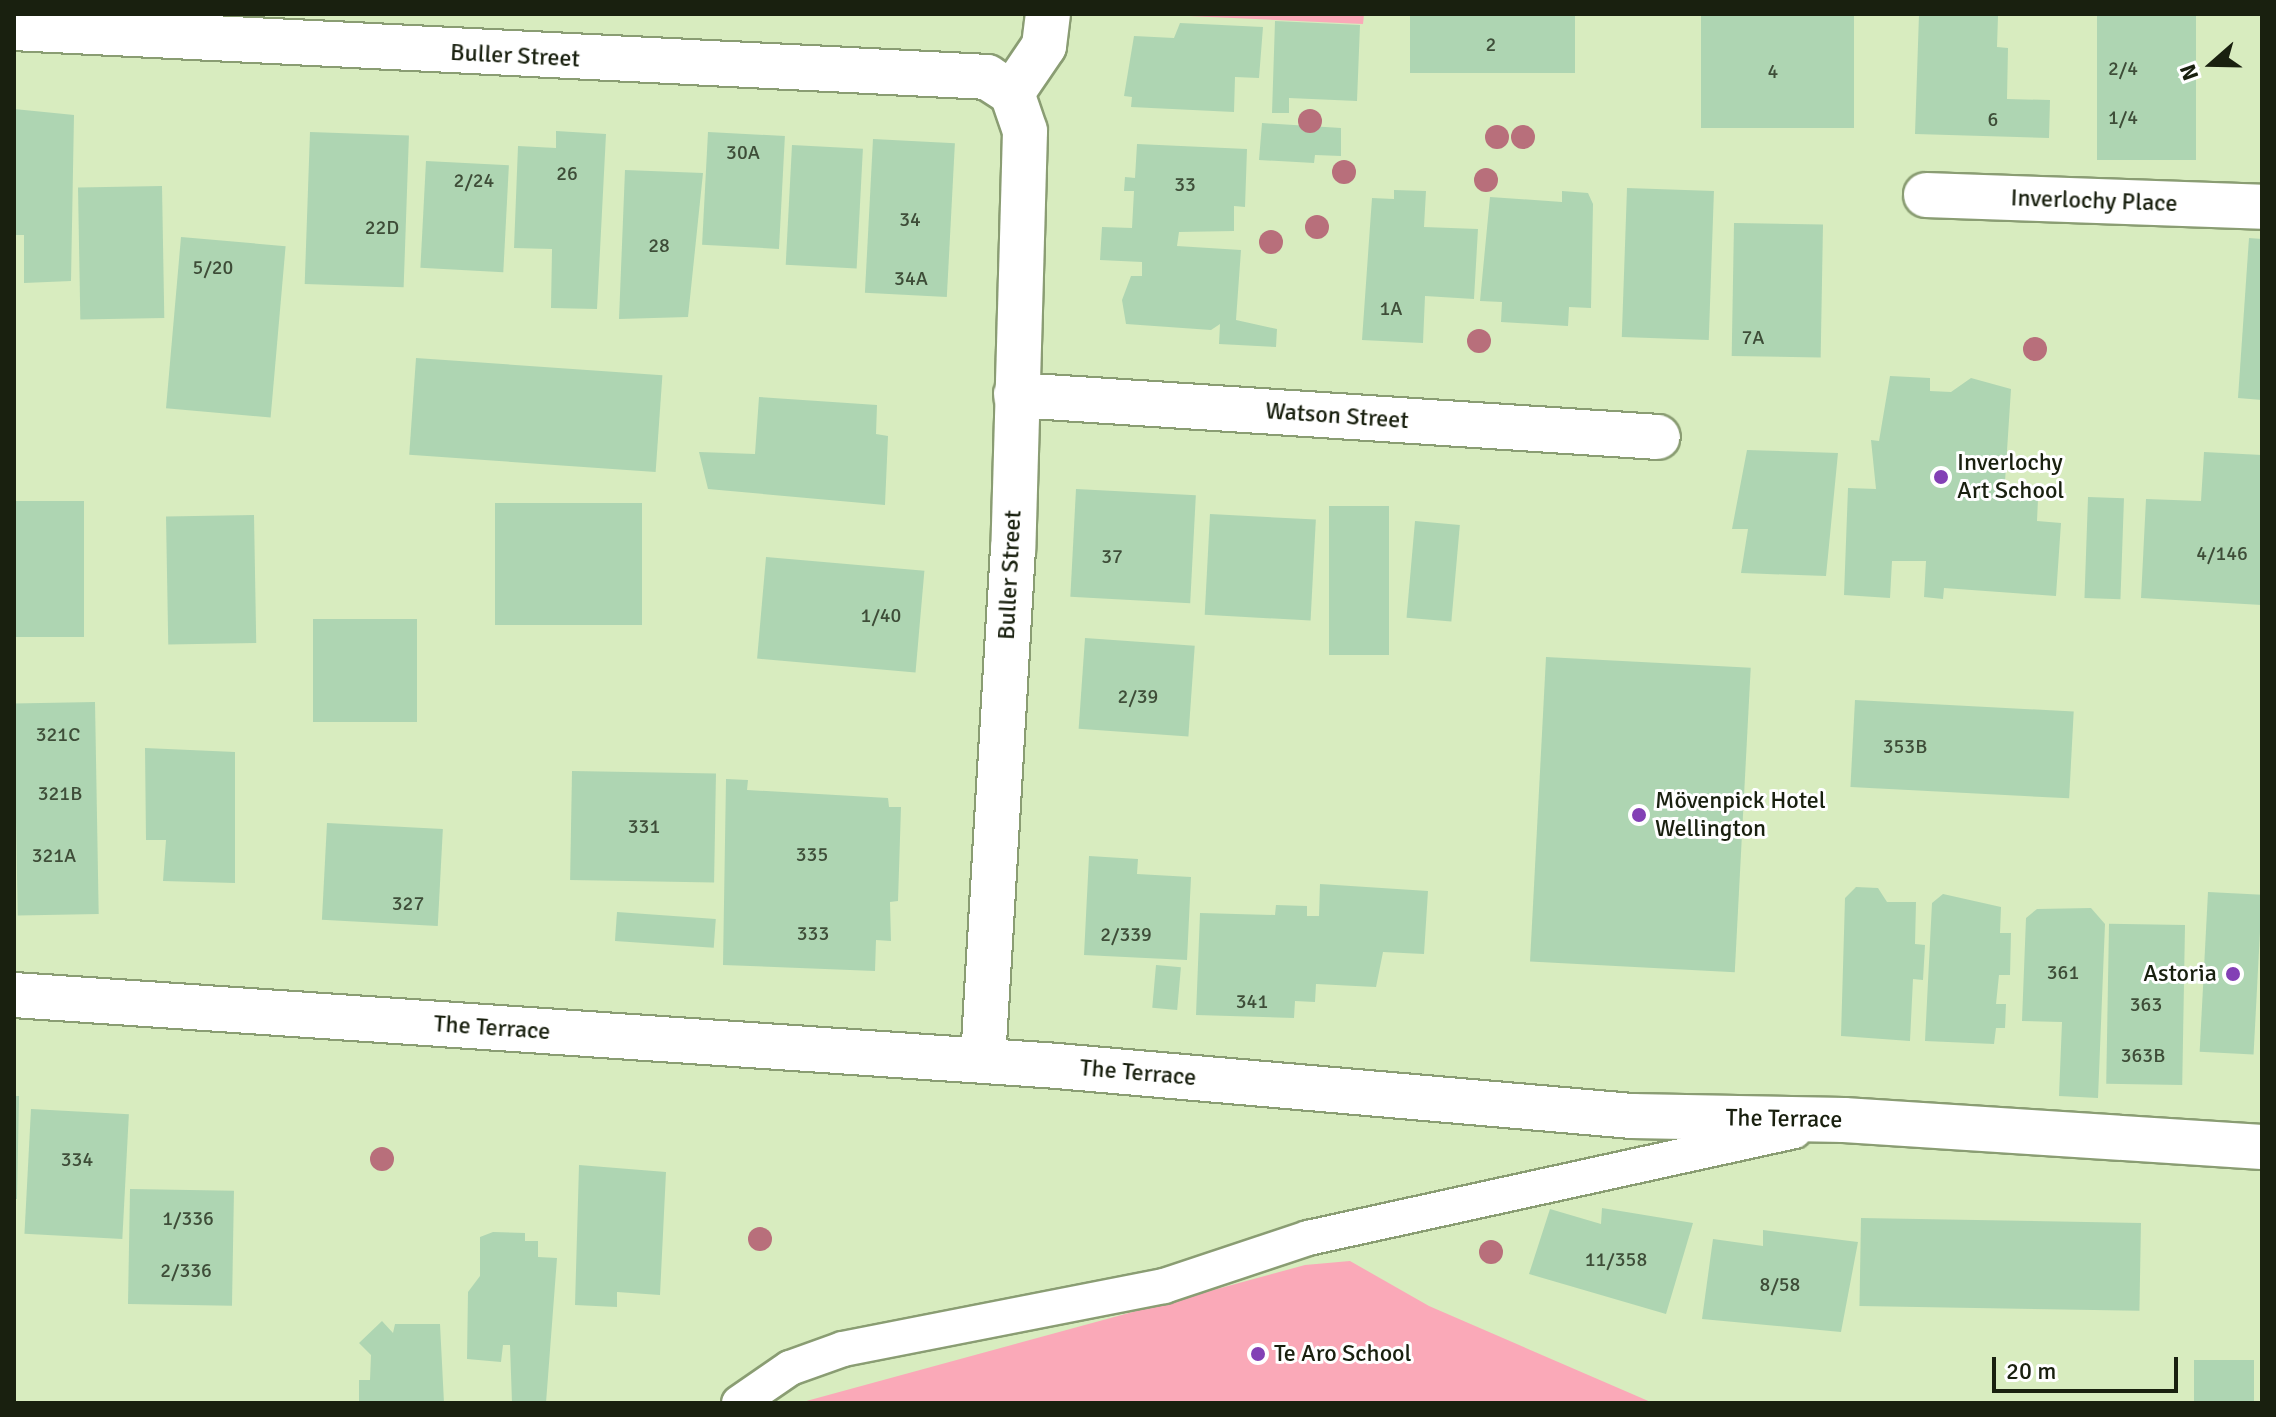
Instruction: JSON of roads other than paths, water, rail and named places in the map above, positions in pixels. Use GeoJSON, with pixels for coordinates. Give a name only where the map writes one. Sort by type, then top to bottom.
{"type":"FeatureCollection","features":[{"type":"Feature","properties":{"kind":"street"},"geometry":{"type":"LineString","coordinates":[[1012,93],[1044,46],[1048,14]]}},
{"type":"Feature","properties":{"kind":"street","name":"Buller Street"},"geometry":{"type":"LineString","coordinates":[[14,28],[987,77],[1012,93],[1025,131],[1016,395],[983,1060]]}},
{"type":"Feature","properties":{"kind":"street","name":"Inverlochy Place"},"geometry":{"type":"LineString","coordinates":[[1926,195],[2262,207]]}},
{"type":"Feature","properties":{"kind":"street","name":"Watson Street"},"geometry":{"type":"LineString","coordinates":[[1016,395],[1658,437]]}},
{"type":"Feature","properties":{"kind":"street","name":"The Terrace"},"geometry":{"type":"LineString","coordinates":[[14,995],[983,1060],[1632,1116],[1844,1120],[2262,1147]]}},
{"type":"Feature","properties":{"kind":"lane"},"geometry":{"type":"LineString","coordinates":[[739,1403],[790,1368],[843,1349],[1164,1286],[1308,1238],[1844,1120]]}},
{"type":"Feature","properties":{"kind":"place","name":"Inverlochy Art School"},"geometry":{"type":"Point","coordinates":[1941,477]}},
{"type":"Feature","properties":{"kind":"place","name":"Mövenpick Hotel Wellington"},"geometry":{"type":"Point","coordinates":[1639,815]}},
{"type":"Feature","properties":{"kind":"place","name":"Astoria"},"geometry":{"type":"Point","coordinates":[2233,974]}},
{"type":"Feature","properties":{"kind":"place","name":"Te Aro School"},"geometry":{"type":"Point","coordinates":[1258,1354]}}]}
